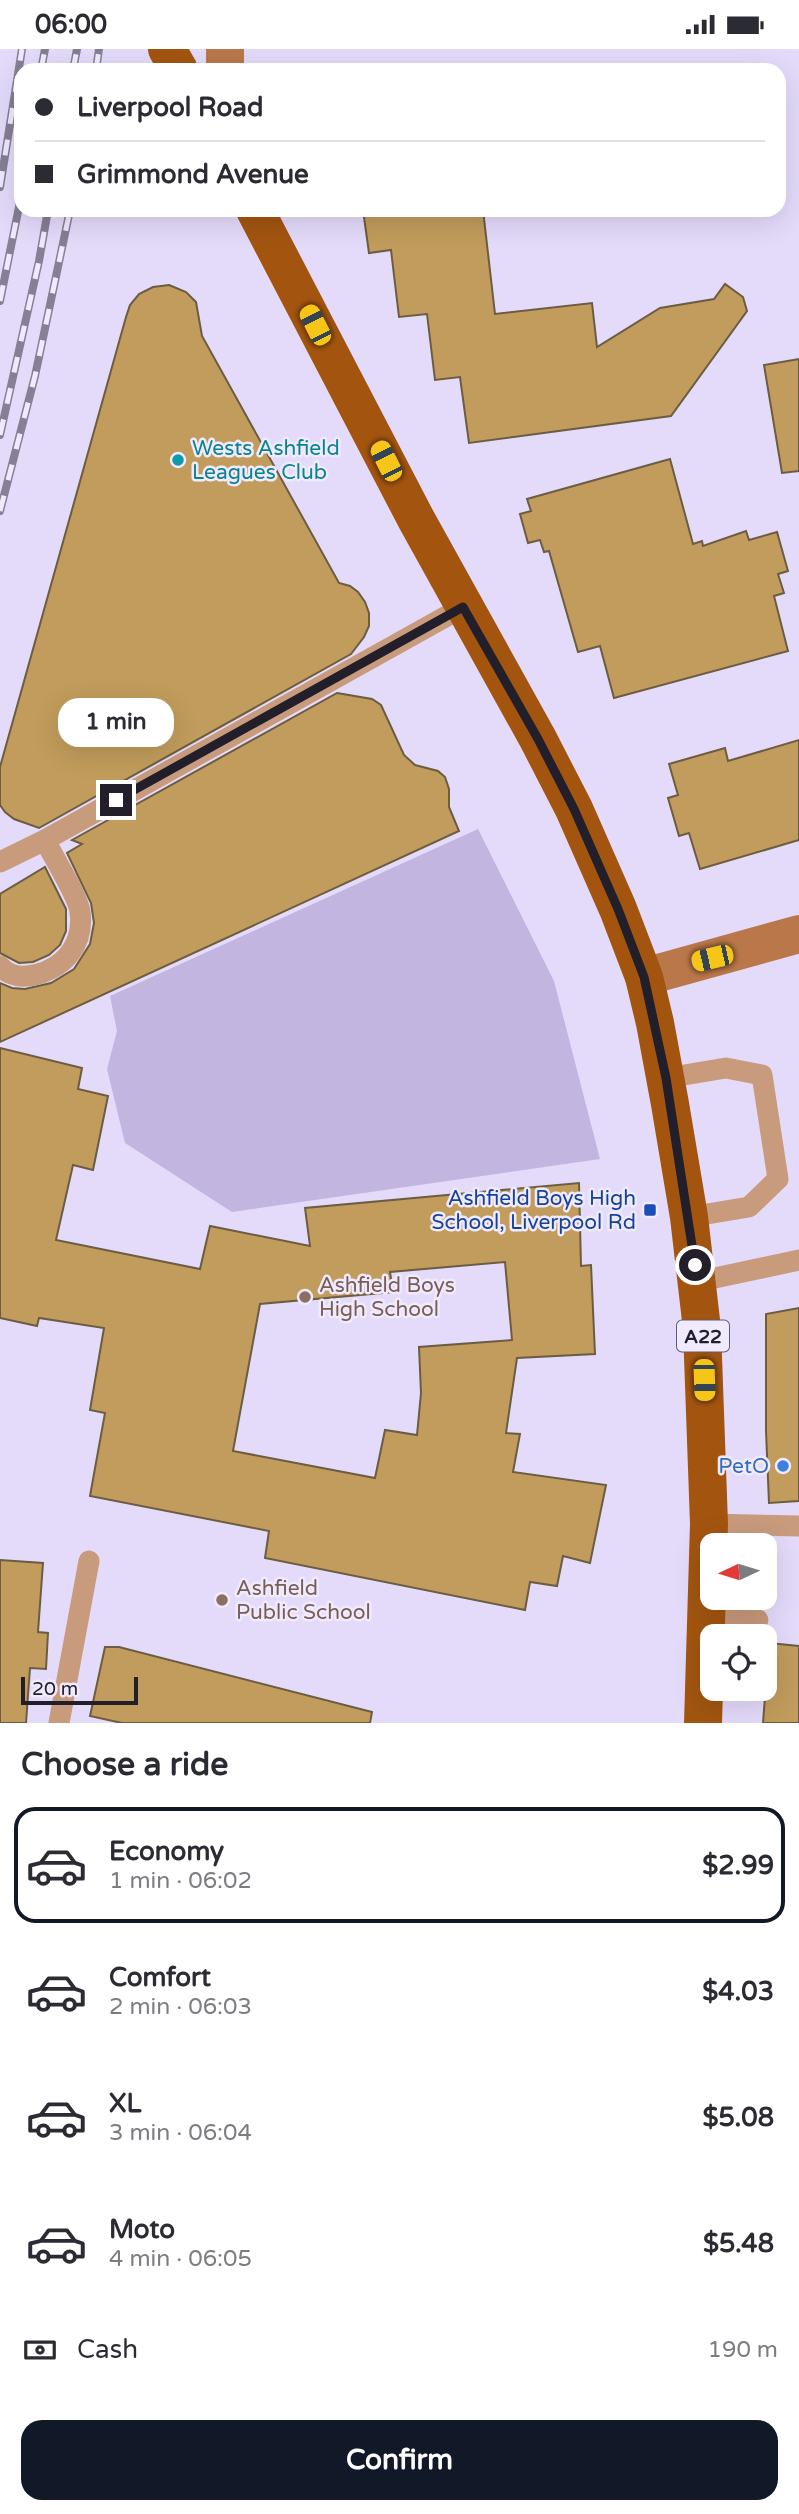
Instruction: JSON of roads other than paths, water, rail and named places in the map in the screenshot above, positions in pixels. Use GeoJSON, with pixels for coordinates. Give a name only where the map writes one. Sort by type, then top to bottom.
{"type":"FeatureCollection","features":[{"type":"Feature","properties":{"kind":"highway","name":"A22"},"geometry":{"type":"LineString","coordinates":[[259,217],[463,607],[538,739],[574,809],[618,909],[644,977],[666,1078],[689,1217],[702,1329],[709,1524],[703,1723]]}},
{"type":"Feature","properties":{"kind":"main road"},"geometry":{"type":"LineString","coordinates":[[644,977],[799,935]]}},
{"type":"Feature","properties":{"kind":"lane"},"geometry":{"type":"LineString","coordinates":[[0,862],[463,607]]}},
{"type":"Feature","properties":{"kind":"lane"},"geometry":{"type":"LineString","coordinates":[[0,966],[4,971],[25,977],[50,969],[70,955],[80,932],[80,909],[44,840]]}},
{"type":"Feature","properties":{"kind":"lane"},"geometry":{"type":"LineString","coordinates":[[666,1078],[726,1068],[762,1075],[778,1179],[749,1207],[689,1217]]}},
{"type":"Feature","properties":{"kind":"lane"},"geometry":{"type":"LineString","coordinates":[[696,1282],[799,1260]]}},
{"type":"Feature","properties":{"kind":"lane"},"geometry":{"type":"LineString","coordinates":[[709,1524],[799,1526]]}},
{"type":"Feature","properties":{"kind":"lane"},"geometry":{"type":"LineString","coordinates":[[59,1723],[89,1561]]}},
{"type":"Feature","properties":{"kind":"lane"},"geometry":{"type":"LineString","coordinates":[[708,1618],[758,1620]]}},
{"type":"Feature","properties":{"kind":"railway"},"geometry":{"type":"LineString","coordinates":[[20,63],[22,49]]}},
{"type":"Feature","properties":{"kind":"railway"},"geometry":{"type":"LineString","coordinates":[[42,63],[45,49]]}},
{"type":"Feature","properties":{"kind":"railway"},"geometry":{"type":"LineString","coordinates":[[74,63],[77,49]]}},
{"type":"Feature","properties":{"kind":"railway"},"geometry":{"type":"LineString","coordinates":[[97,63],[99,49]]}},
{"type":"Feature","properties":{"kind":"railway"},"geometry":{"type":"LineString","coordinates":[[0,187],[14,99]]}},
{"type":"Feature","properties":{"kind":"railway"},"geometry":{"type":"LineString","coordinates":[[0,301],[17,217]]}},
{"type":"Feature","properties":{"kind":"railway"},"geometry":{"type":"LineString","coordinates":[[0,435],[47,217]]}},
{"type":"Feature","properties":{"kind":"railway"},"geometry":{"type":"LineString","coordinates":[[0,511],[35,376],[69,217]]}},
{"type":"Feature","properties":{"kind":"place","name":"Wests Ashfield Leagues Club"},"geometry":{"type":"Point","coordinates":[178,460]}},
{"type":"Feature","properties":{"kind":"place","name":"Ashfield Boys High School, Liverpool Rd"},"geometry":{"type":"Point","coordinates":[650,1210]}},
{"type":"Feature","properties":{"kind":"place","name":"Ashfield Boys High School"},"geometry":{"type":"Point","coordinates":[305,1297]}},
{"type":"Feature","properties":{"kind":"place","name":"PetO"},"geometry":{"type":"Point","coordinates":[783,1466]}},
{"type":"Feature","properties":{"kind":"place","name":"Ashfield Public School"},"geometry":{"type":"Point","coordinates":[222,1600]}}]}
